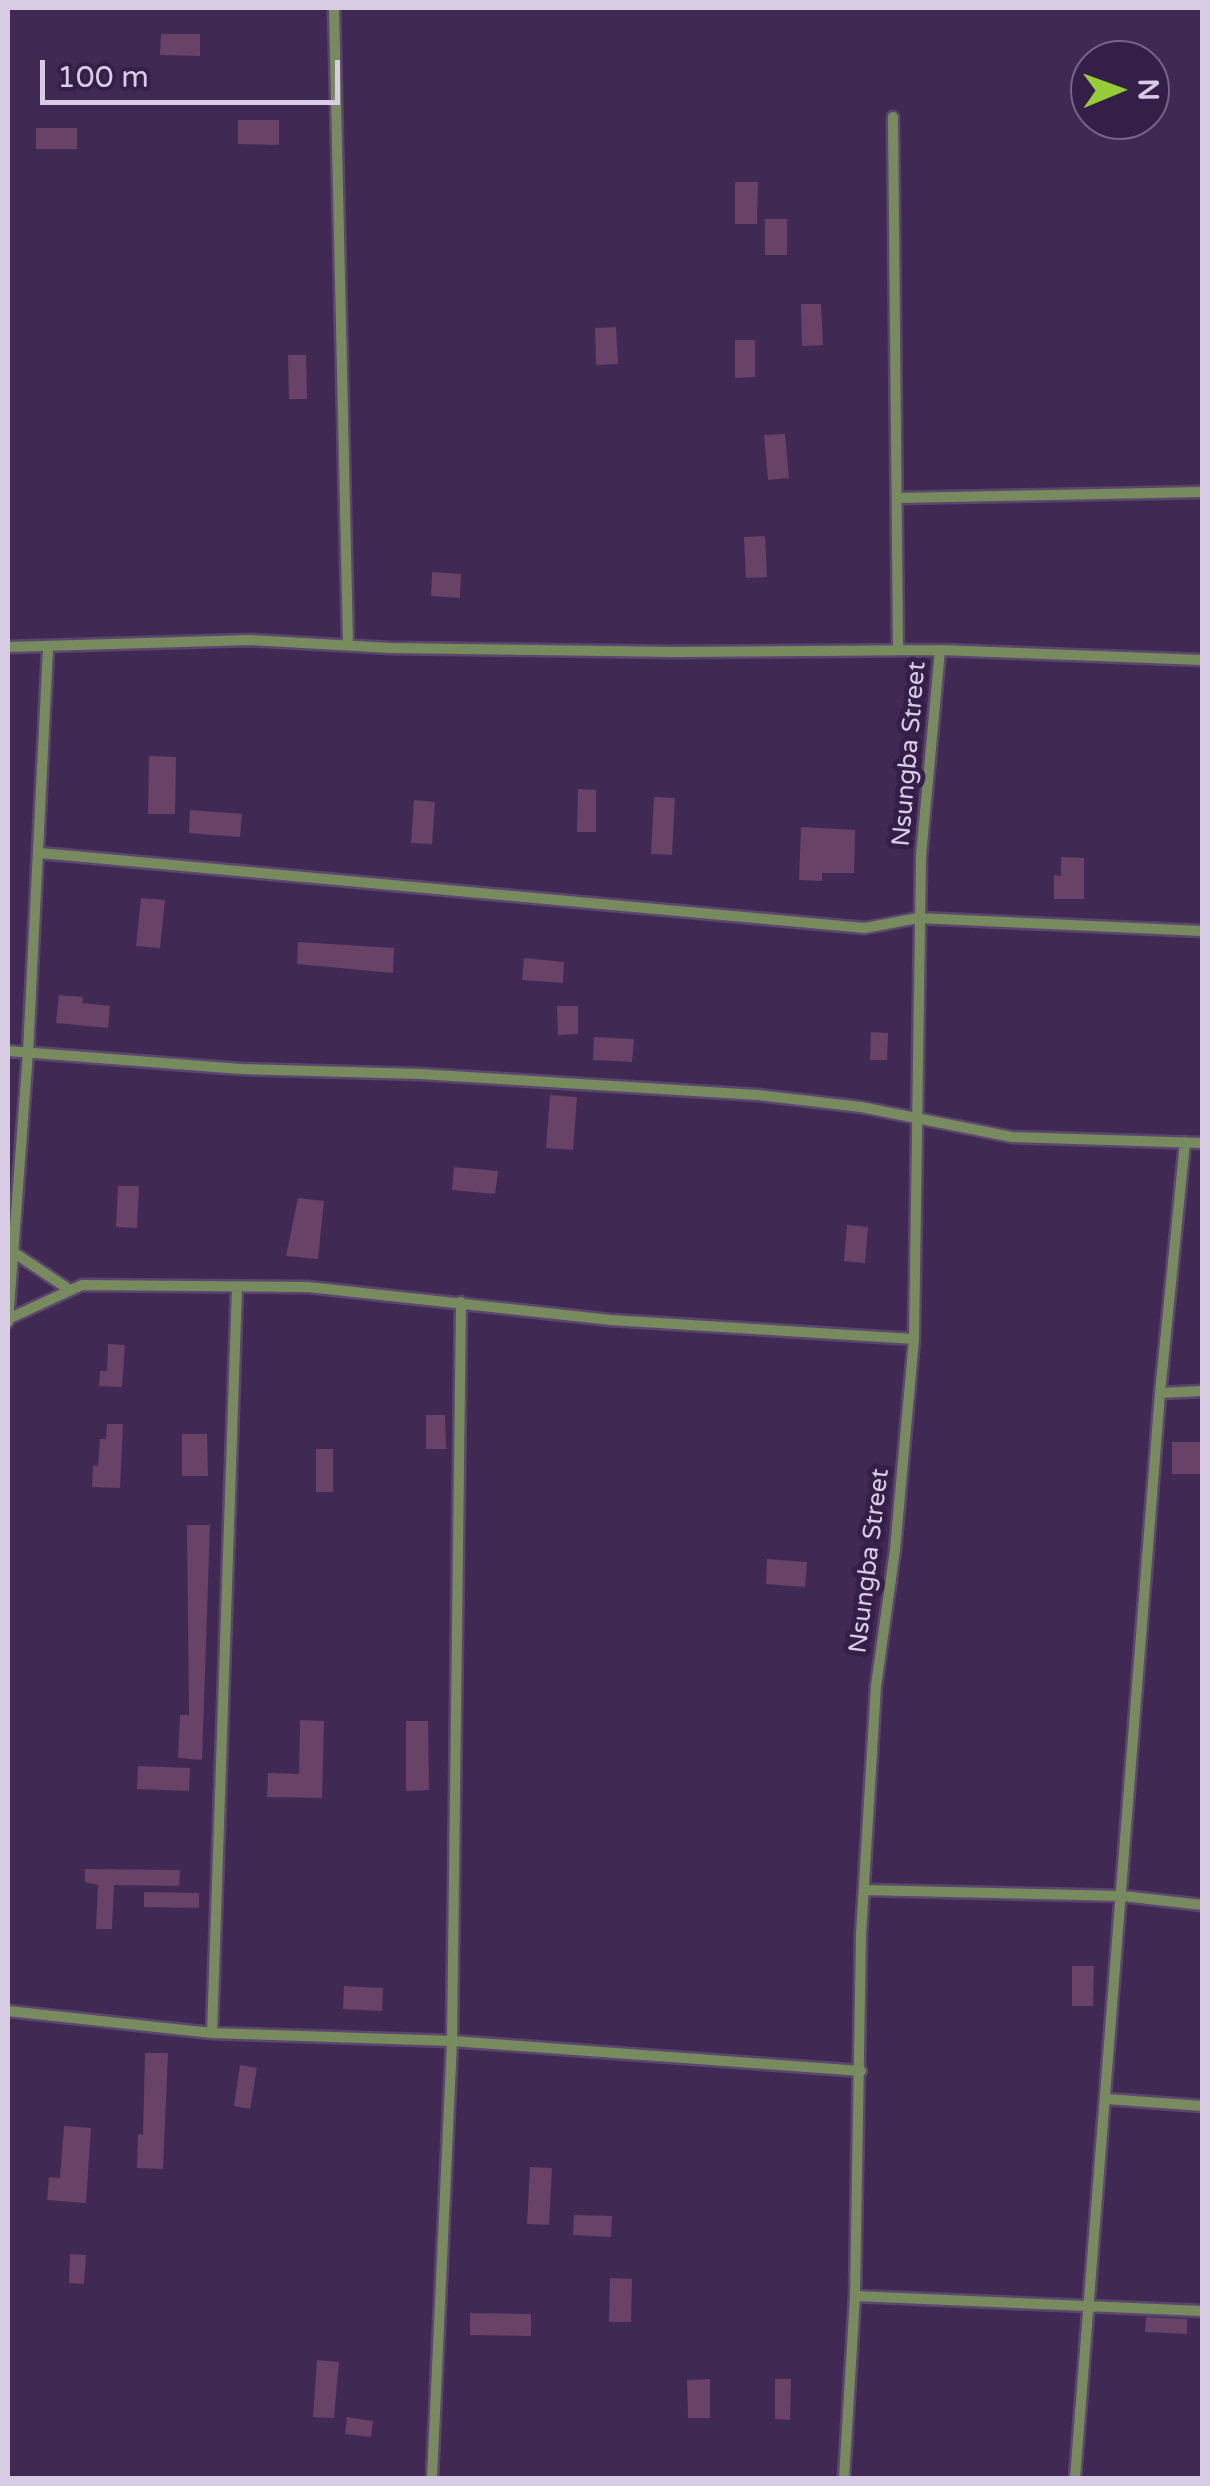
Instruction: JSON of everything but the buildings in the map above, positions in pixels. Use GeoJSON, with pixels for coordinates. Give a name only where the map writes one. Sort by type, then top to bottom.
{"type":"FeatureCollection","features":[{"type":"Feature","properties":{"kind":"street"},"geometry":{"type":"LineString","coordinates":[[334,8],[348,643]]}},
{"type":"Feature","properties":{"kind":"street"},"geometry":{"type":"LineString","coordinates":[[894,116],[898,650]]}},
{"type":"Feature","properties":{"kind":"street"},"geometry":{"type":"LineString","coordinates":[[898,498],[1202,492]]}},
{"type":"Feature","properties":{"kind":"street"},"geometry":{"type":"LineString","coordinates":[[8,648],[250,640],[391,648],[940,650],[1202,660]]}},
{"type":"Feature","properties":{"kind":"street"},"geometry":{"type":"LineString","coordinates":[[8,1321],[40,854],[48,648]]}},
{"type":"Feature","properties":{"kind":"street","name":"Nsungba Street"},"geometry":{"type":"LineString","coordinates":[[844,2478],[855,2296],[864,1890],[878,1668],[894,1550],[914,1339],[918,918],[940,650]]}},
{"type":"Feature","properties":{"kind":"street"},"geometry":{"type":"LineString","coordinates":[[40,854],[865,928],[918,918],[1202,931]]}},
{"type":"Feature","properties":{"kind":"street"},"geometry":{"type":"LineString","coordinates":[[8,1051],[241,1069],[420,1074],[758,1095],[860,1107],[1012,1136],[1202,1143]]}},
{"type":"Feature","properties":{"kind":"street"},"geometry":{"type":"LineString","coordinates":[[1075,2478],[1160,1393],[1184,1142]]}},
{"type":"Feature","properties":{"kind":"street"},"geometry":{"type":"LineString","coordinates":[[13,1252],[68,1288]]}},
{"type":"Feature","properties":{"kind":"street"},"geometry":{"type":"LineString","coordinates":[[212,2034],[237,1286]]}},
{"type":"Feature","properties":{"kind":"street"},"geometry":{"type":"LineString","coordinates":[[8,1321],[68,1288],[308,1287],[611,1320],[914,1339]]}},
{"type":"Feature","properties":{"kind":"street"},"geometry":{"type":"LineString","coordinates":[[432,2478],[452,2042],[461,1302]]}},
{"type":"Feature","properties":{"kind":"street"},"geometry":{"type":"LineString","coordinates":[[1160,1393],[1202,1391]]}},
{"type":"Feature","properties":{"kind":"street"},"geometry":{"type":"LineString","coordinates":[[864,1890],[1123,1896],[1202,1906]]}},
{"type":"Feature","properties":{"kind":"street"},"geometry":{"type":"LineString","coordinates":[[8,2011],[212,2034],[452,2042],[862,2071]]}},
{"type":"Feature","properties":{"kind":"street"},"geometry":{"type":"LineString","coordinates":[[1107,2100],[1202,2106]]}},
{"type":"Feature","properties":{"kind":"street"},"geometry":{"type":"LineString","coordinates":[[855,2296],[1091,2303],[1202,2311]]}}]}
